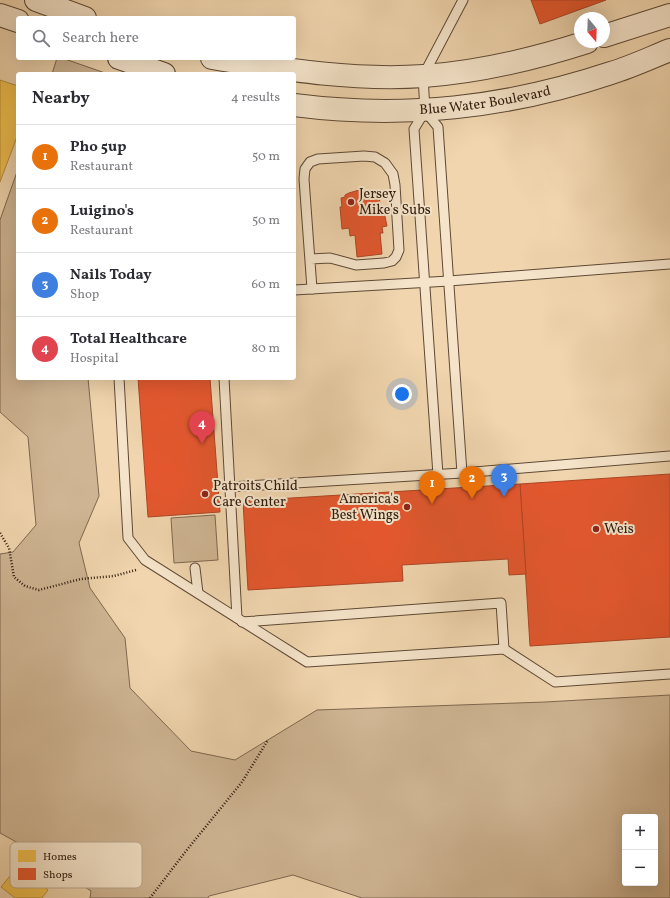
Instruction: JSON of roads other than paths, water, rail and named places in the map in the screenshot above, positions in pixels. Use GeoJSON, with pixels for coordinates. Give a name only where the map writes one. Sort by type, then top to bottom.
{"type":"FeatureCollection","features":[{"type":"Feature","properties":{"kind":"street"},"geometry":{"type":"LineString","coordinates":[[36,0],[80,16]]}},
{"type":"Feature","properties":{"kind":"street"},"geometry":{"type":"LineString","coordinates":[[610,34],[670,14]]}},
{"type":"Feature","properties":{"kind":"street"},"geometry":{"type":"LineString","coordinates":[[0,15],[16,20]]}},
{"type":"Feature","properties":{"kind":"street"},"geometry":{"type":"LineString","coordinates":[[226,60],[306,71],[364,76],[424,76],[510,64],[574,46]]}},
{"type":"Feature","properties":{"kind":"street","name":"Blue Water Boulevard"},"geometry":{"type":"LineString","coordinates":[[296,105],[360,111],[425,111],[491,103],[554,90],[612,73],[670,50]]}},
{"type":"Feature","properties":{"kind":"street"},"geometry":{"type":"LineString","coordinates":[[125,60],[158,72]]}},
{"type":"Feature","properties":{"kind":"lane"},"geometry":{"type":"LineString","coordinates":[[438,475],[414,128],[425,111],[424,76],[463,0]]}},
{"type":"Feature","properties":{"kind":"lane"},"geometry":{"type":"LineString","coordinates":[[425,111],[438,127],[462,473]]}},
{"type":"Feature","properties":{"kind":"lane"},"geometry":{"type":"LineString","coordinates":[[310,259],[330,258],[356,265],[384,263],[392,261],[396,257],[399,250],[395,185],[393,174],[385,163],[375,157],[364,156],[318,159],[310,162],[305,169],[304,179],[312,289]]}},
{"type":"Feature","properties":{"kind":"lane"},"geometry":{"type":"LineString","coordinates":[[296,290],[448,281],[670,264]]}},
{"type":"Feature","properties":{"kind":"lane"},"geometry":{"type":"LineString","coordinates":[[119,380],[128,538],[145,560],[308,662],[504,649],[555,682],[670,674]]}},
{"type":"Feature","properties":{"kind":"lane"},"geometry":{"type":"LineString","coordinates":[[224,380],[239,620]]}},
{"type":"Feature","properties":{"kind":"lane"},"geometry":{"type":"LineString","coordinates":[[230,487],[438,475],[670,456]]}},
{"type":"Feature","properties":{"kind":"lane"},"geometry":{"type":"LineString","coordinates":[[195,568],[198,593]]}},
{"type":"Feature","properties":{"kind":"lane"},"geometry":{"type":"LineString","coordinates":[[239,620],[501,603],[504,649]]}},
{"type":"Feature","properties":{"kind":"place","name":"Jersey Mike's Subs"},"geometry":{"type":"Point","coordinates":[351,202]}},
{"type":"Feature","properties":{"kind":"place","name":"Total Healthcare"},"geometry":{"type":"Point","coordinates":[202,444]}},
{"type":"Feature","properties":{"kind":"place","name":"Patroits Child Care Center"},"geometry":{"type":"Point","coordinates":[205,494]}},
{"type":"Feature","properties":{"kind":"place","name":"Nails Today"},"geometry":{"type":"Point","coordinates":[504,497]}},
{"type":"Feature","properties":{"kind":"place","name":"Luigino's"},"geometry":{"type":"Point","coordinates":[472,499]}},
{"type":"Feature","properties":{"kind":"place","name":"Pho 5up"},"geometry":{"type":"Point","coordinates":[432,504]}},
{"type":"Feature","properties":{"kind":"place","name":"America's Best Wings"},"geometry":{"type":"Point","coordinates":[407,507]}},
{"type":"Feature","properties":{"kind":"place","name":"Weis"},"geometry":{"type":"Point","coordinates":[596,529]}}]}
